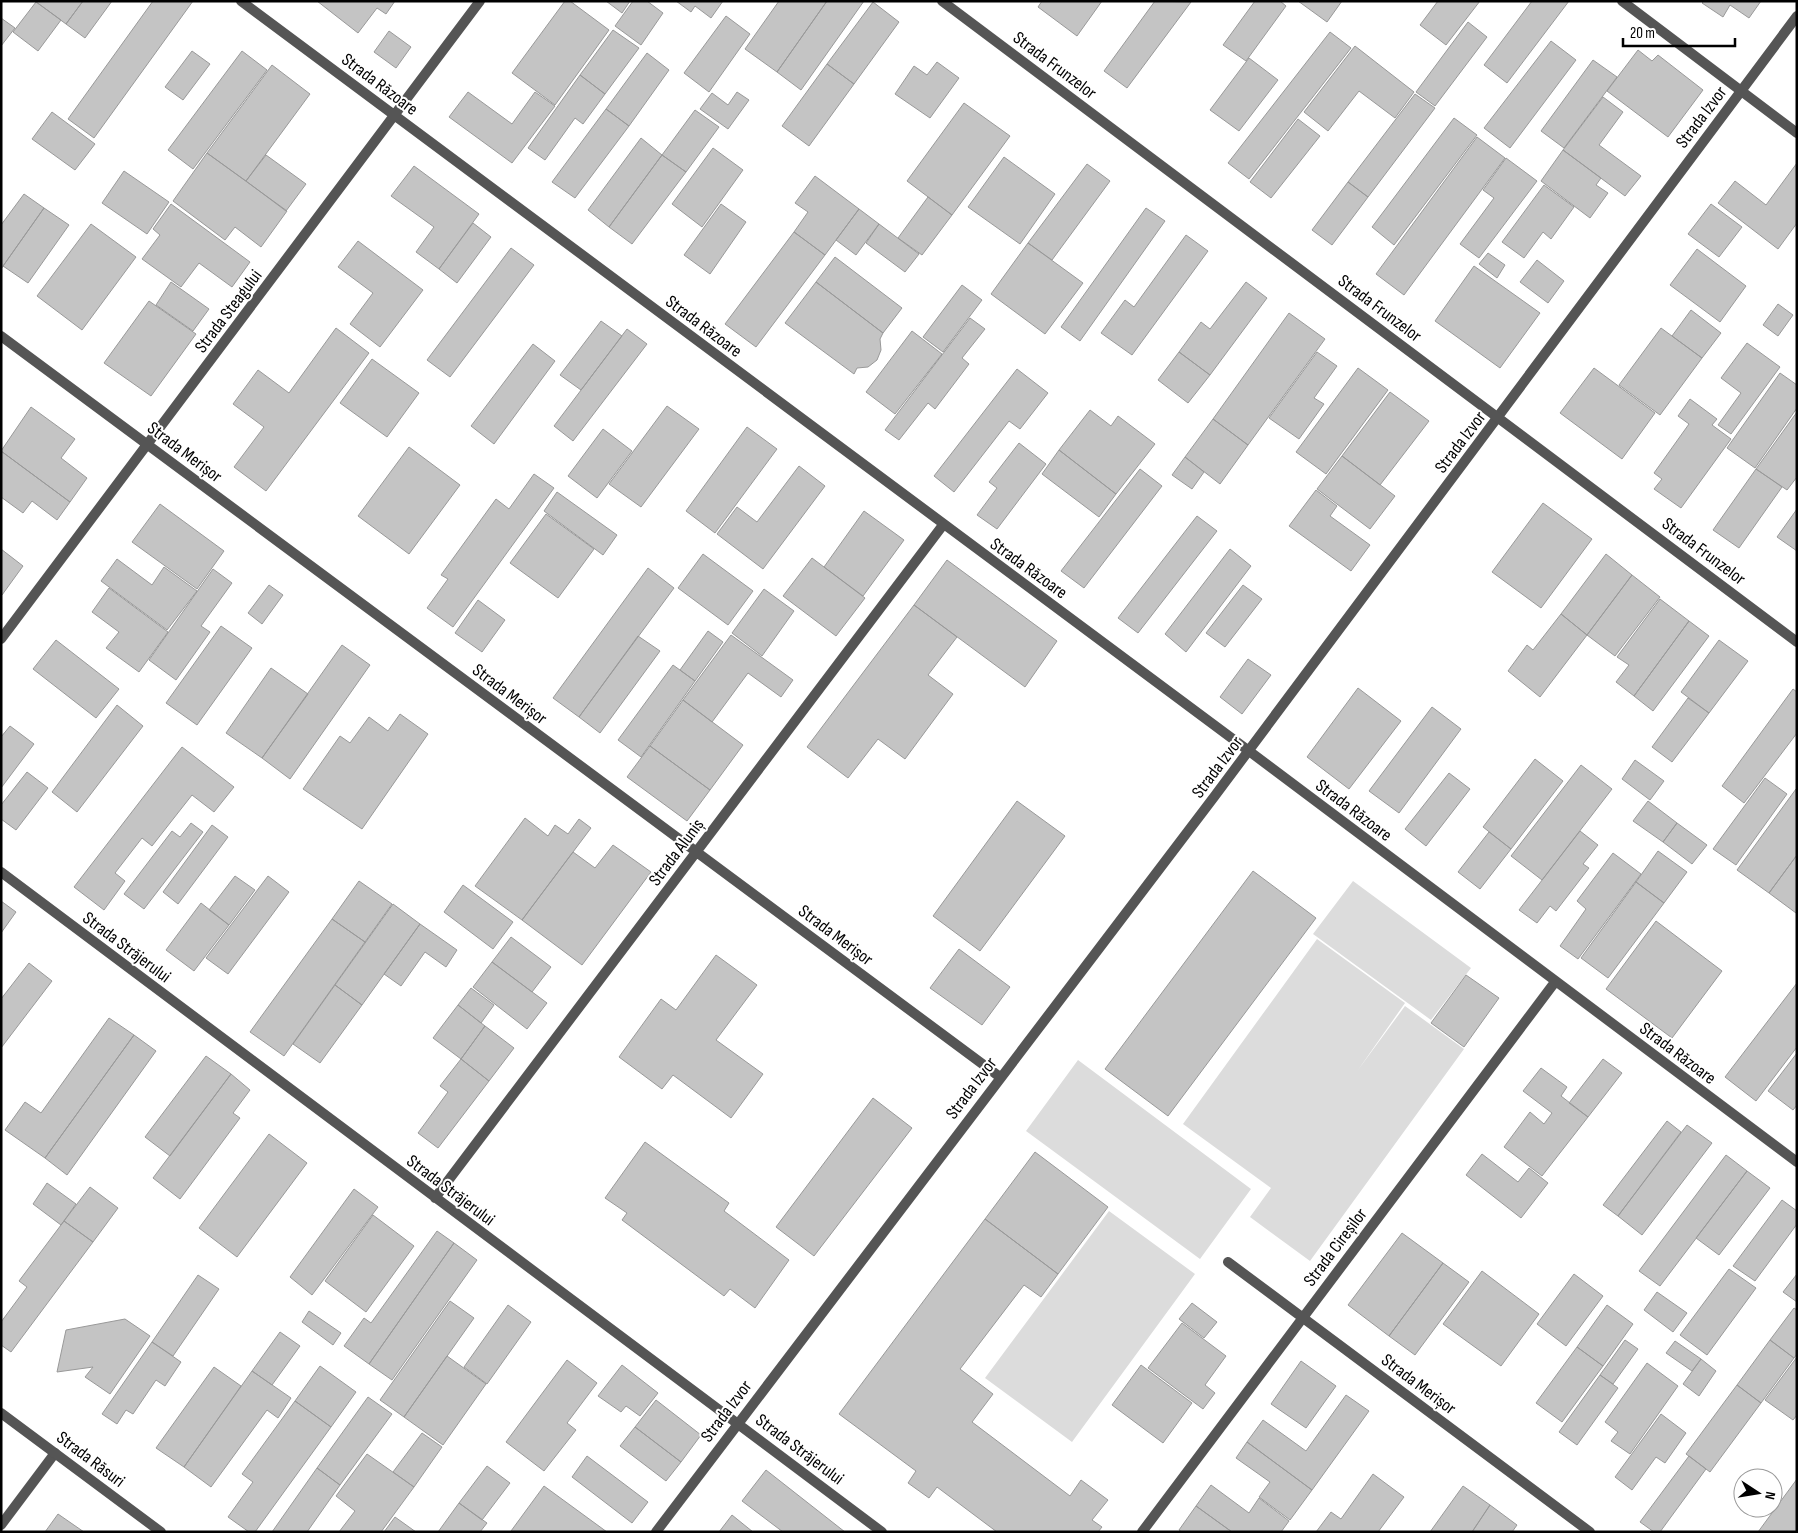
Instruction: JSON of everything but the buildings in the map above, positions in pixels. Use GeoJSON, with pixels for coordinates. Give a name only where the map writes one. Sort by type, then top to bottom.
{"type":"FeatureCollection","features":[{"type":"Feature","properties":{"kind":"street","name":"Strada Răzoare"},"geometry":{"type":"LineString","coordinates":[[241,1],[1249,751],[1797,1162]]}},
{"type":"Feature","properties":{"kind":"street","name":"Strada Steagului"},"geometry":{"type":"LineString","coordinates":[[1,639],[480,1]]}},
{"type":"Feature","properties":{"kind":"street","name":"Strada Frunzelor"},"geometry":{"type":"LineString","coordinates":[[942,1],[1797,642]]}},
{"type":"Feature","properties":{"kind":"street"},"geometry":{"type":"LineString","coordinates":[[1622,1],[1797,133]]}},
{"type":"Feature","properties":{"kind":"street","name":"Strada Izvor"},"geometry":{"type":"LineString","coordinates":[[656,1532],[1249,751],[1797,16]]}},
{"type":"Feature","properties":{"kind":"street","name":"Strada Merișor"},"geometry":{"type":"LineString","coordinates":[[1,336],[1000,1077]]}},
{"type":"Feature","properties":{"kind":"street","name":"Strada Aluniș"},"geometry":{"type":"LineString","coordinates":[[435,1198],[943,525]]}},
{"type":"Feature","properties":{"kind":"street","name":"Strada Străjerului"},"geometry":{"type":"LineString","coordinates":[[1,872],[882,1532]]}},
{"type":"Feature","properties":{"kind":"street","name":"Strada Cireșilor"},"geometry":{"type":"LineString","coordinates":[[1142,1532],[1555,982]]}},
{"type":"Feature","properties":{"kind":"street","name":"Strada Merișor"},"geometry":{"type":"LineString","coordinates":[[1228,1262],[1590,1532]]}},
{"type":"Feature","properties":{"kind":"street","name":"Strada Răsuri"},"geometry":{"type":"LineString","coordinates":[[1,1413],[161,1532]]}},
{"type":"Feature","properties":{"kind":"street"},"geometry":{"type":"LineString","coordinates":[[1,1525],[55,1453]]}},
{"type":"Feature","properties":{"kind":"shaded area"},"geometry":{"type":"Polygon","coordinates":[[[1353,881],[1471,968],[1431,1020],[1313,934],[1353,881]]]}},
{"type":"Feature","properties":{"kind":"shaded area"},"geometry":{"type":"Polygon","coordinates":[[[1317,939],[1405,1003],[1358,1070],[1405,1006],[1464,1049],[1310,1261],[1250,1217],[1271,1188],[1183,1124],[1317,939]]]}},
{"type":"Feature","properties":{"kind":"shaded area"},"geometry":{"type":"Polygon","coordinates":[[[1078,1060],[1251,1189],[1200,1259],[1026,1131],[1078,1060]]]}},
{"type":"Feature","properties":{"kind":"shaded area"},"geometry":{"type":"Polygon","coordinates":[[[1109,1211],[1195,1274],[1072,1442],[985,1378],[1109,1211]]]}}]}
